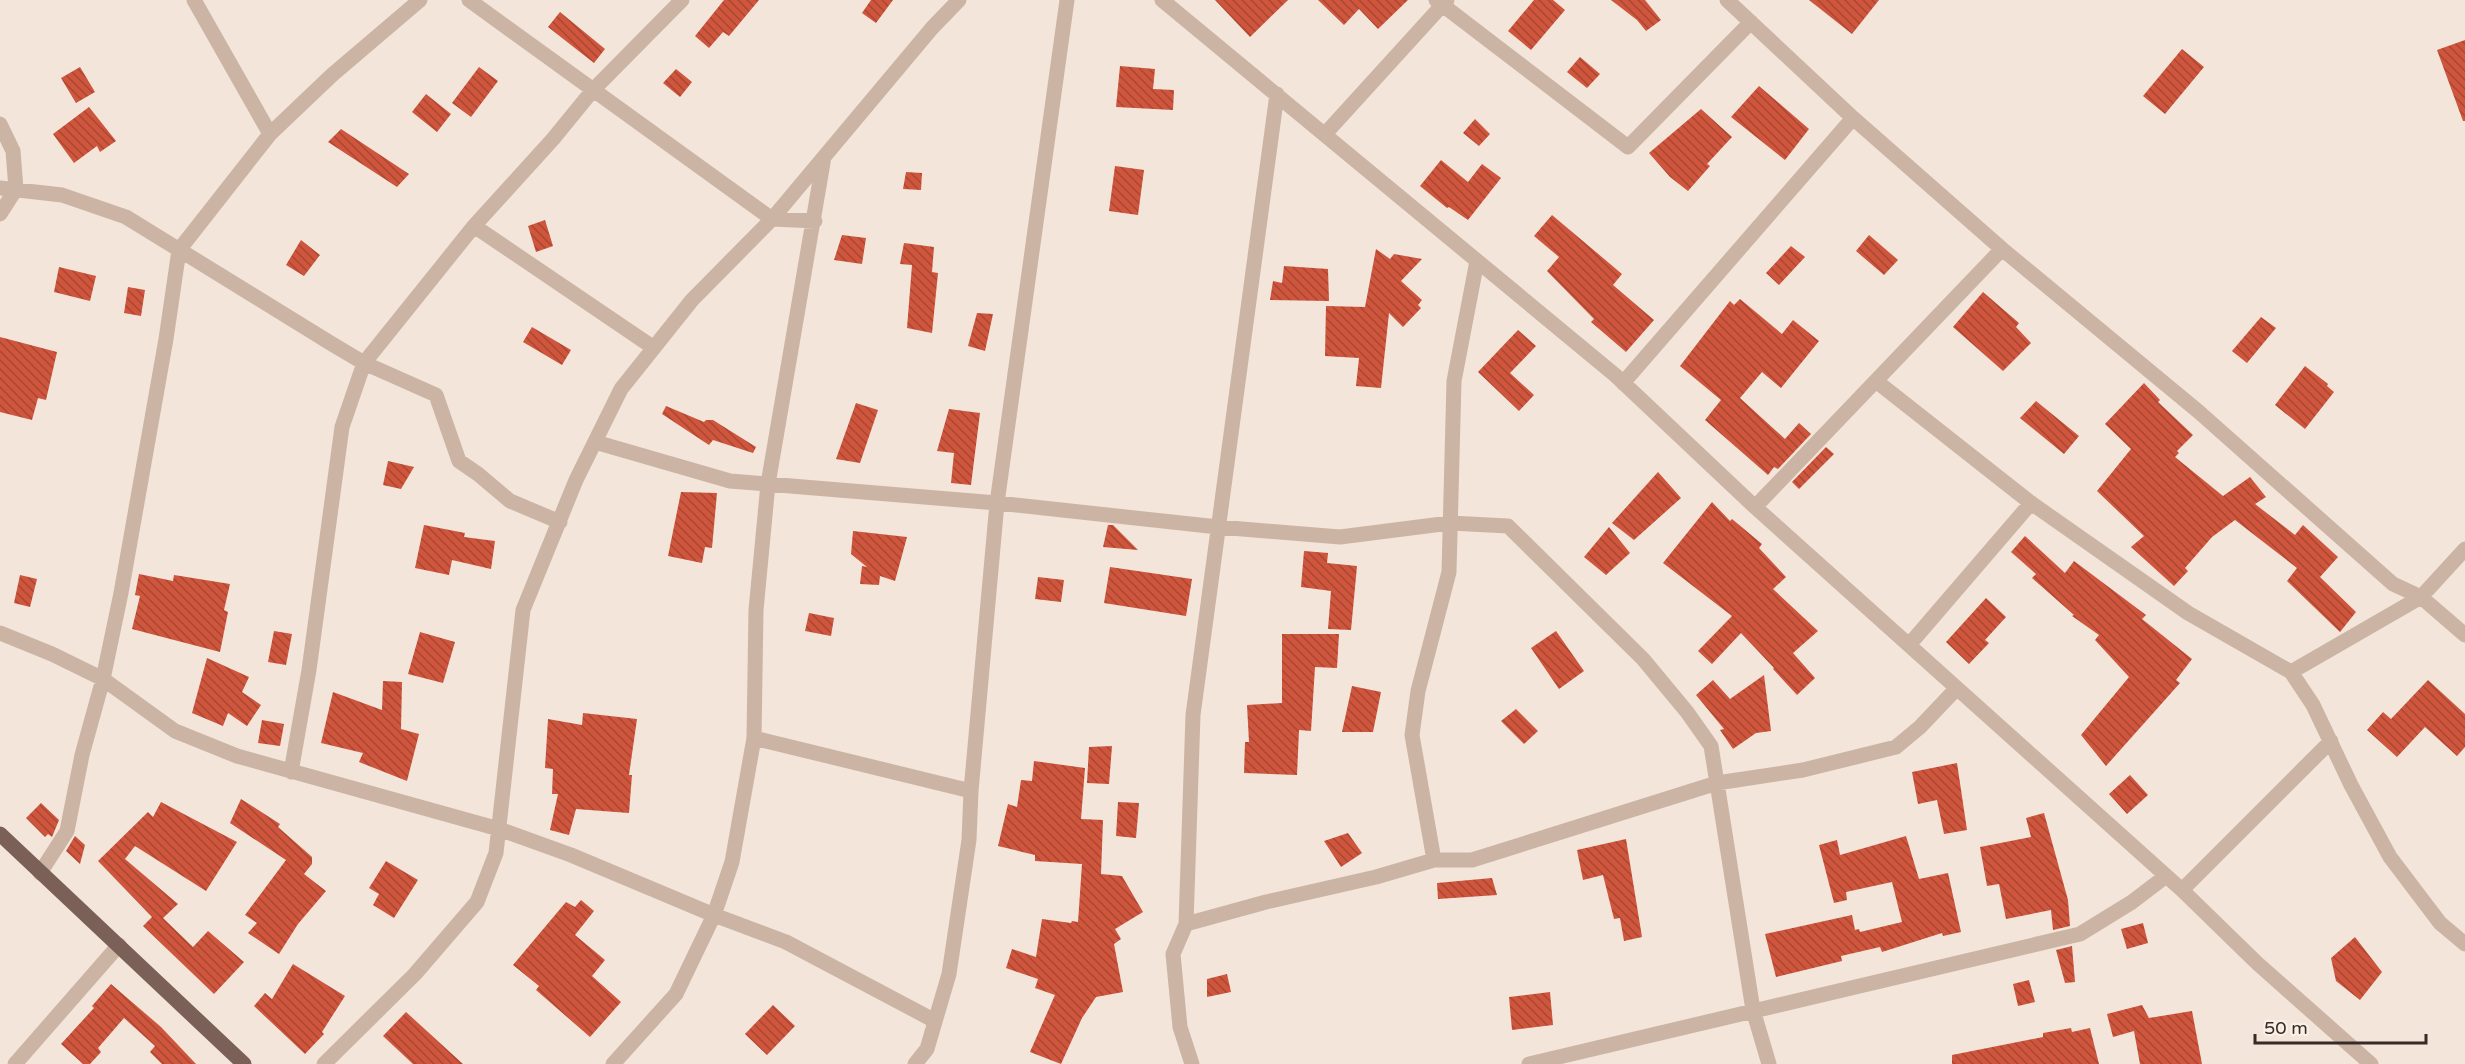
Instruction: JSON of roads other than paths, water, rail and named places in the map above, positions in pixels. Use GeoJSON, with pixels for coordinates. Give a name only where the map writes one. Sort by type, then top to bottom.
{"type":"FeatureCollection","features":[{"type":"Feature","properties":{"kind":"main road"},"geometry":{"type":"LineString","coordinates":[[0,834],[244,1064]]}},
{"type":"Feature","properties":{"kind":"street"},"geometry":{"type":"LineString","coordinates":[[194,0],[270,134]]}},
{"type":"Feature","properties":{"kind":"street"},"geometry":{"type":"LineString","coordinates":[[40,873],[67,831],[82,755],[103,679],[123,581],[166,339],[179,250],[270,134],[332,75],[420,0]]}},
{"type":"Feature","properties":{"kind":"street"},"geometry":{"type":"LineString","coordinates":[[469,0],[772,219],[814,221]]}},
{"type":"Feature","properties":{"kind":"street"},"geometry":{"type":"LineString","coordinates":[[291,772],[309,670],[342,427],[364,363],[474,226],[554,139],[593,90],[682,0]]}},
{"type":"Feature","properties":{"kind":"street"},"geometry":{"type":"LineString","coordinates":[[324,1064],[415,974],[477,902],[496,853],[523,610],[576,480],[621,389],[692,300],[772,219],[959,0]]}},
{"type":"Feature","properties":{"kind":"street"},"geometry":{"type":"LineString","coordinates":[[915,1064],[927,1049],[949,974],[969,840],[971,790],[997,503],[1067,0]]}},
{"type":"Feature","properties":{"kind":"street"},"geometry":{"type":"LineString","coordinates":[[1162,0],[1623,383],[1755,507],[2182,890],[2368,1063]]}},
{"type":"Feature","properties":{"kind":"street"},"geometry":{"type":"LineString","coordinates":[[1727,0],[1853,118],[2002,249],[2199,412],[2393,584],[2421,597],[2465,635]]}},
{"type":"Feature","properties":{"kind":"street"},"geometry":{"type":"LineString","coordinates":[[1325,134],[1442,2],[1628,147],[1751,22]]}},
{"type":"Feature","properties":{"kind":"street"},"geometry":{"type":"LineString","coordinates":[[1192,1064],[1180,1027],[1173,954],[1186,924],[1193,715],[1277,94]]}},
{"type":"Feature","properties":{"kind":"street"},"geometry":{"type":"LineString","coordinates":[[1623,383],[1853,118]]}},
{"type":"Feature","properties":{"kind":"street"},"geometry":{"type":"LineString","coordinates":[[0,124],[13,151],[16,189],[0,214]]}},
{"type":"Feature","properties":{"kind":"street"},"geometry":{"type":"LineString","coordinates":[[613,1064],[676,994],[714,915],[732,862],[754,738],[756,610],[768,484],[824,157]]}},
{"type":"Feature","properties":{"kind":"street"},"geometry":{"type":"LineString","coordinates":[[0,188],[62,195],[126,217],[364,363],[436,395],[459,461],[510,501],[560,522]]}},
{"type":"Feature","properties":{"kind":"street"},"geometry":{"type":"LineString","coordinates":[[474,226],[654,348]]}},
{"type":"Feature","properties":{"kind":"street"},"geometry":{"type":"LineString","coordinates":[[1755,507],[2002,249]]}},
{"type":"Feature","properties":{"kind":"street"},"geometry":{"type":"LineString","coordinates":[[1434,860],[1412,735],[1418,691],[1449,572],[1454,381],[1477,261]]}},
{"type":"Feature","properties":{"kind":"street"},"geometry":{"type":"LineString","coordinates":[[1876,381],[2031,503],[2188,613],[2291,672],[2313,705],[2351,785],[2390,857],[2440,923],[2465,944]]}},
{"type":"Feature","properties":{"kind":"street"},"geometry":{"type":"LineString","coordinates":[[595,442],[730,482],[997,503],[1218,528],[1340,537],[1450,523],[1508,526],[1545,560],[1643,660],[1687,712],[1711,746],[1753,1010],[1769,1064]]}},
{"type":"Feature","properties":{"kind":"street"},"geometry":{"type":"LineString","coordinates":[[1909,645],[2031,503]]}},
{"type":"Feature","properties":{"kind":"street"},"geometry":{"type":"LineString","coordinates":[[2291,672],[2421,597],[2465,549]]}},
{"type":"Feature","properties":{"kind":"street"},"geometry":{"type":"LineString","coordinates":[[0,633],[52,654],[103,679],[175,731],[237,756],[499,829],[571,855],[714,915],[786,942],[936,1021]]}},
{"type":"Feature","properties":{"kind":"street"},"geometry":{"type":"LineString","coordinates":[[1186,924],[1266,902],[1376,877],[1434,860],[1472,860],[1717,783],[1803,770],[1896,747],[1920,727],[1957,688]]}},
{"type":"Feature","properties":{"kind":"street"},"geometry":{"type":"LineString","coordinates":[[754,738],[971,790]]}},
{"type":"Feature","properties":{"kind":"street"},"geometry":{"type":"LineString","coordinates":[[2182,890],[2331,741]]}},
{"type":"Feature","properties":{"kind":"street"},"geometry":{"type":"LineString","coordinates":[[1529,1064],[2080,934],[2132,902],[2166,876]]}},
{"type":"Feature","properties":{"kind":"street"},"geometry":{"type":"LineString","coordinates":[[15,1064],[119,945]]}}]}
